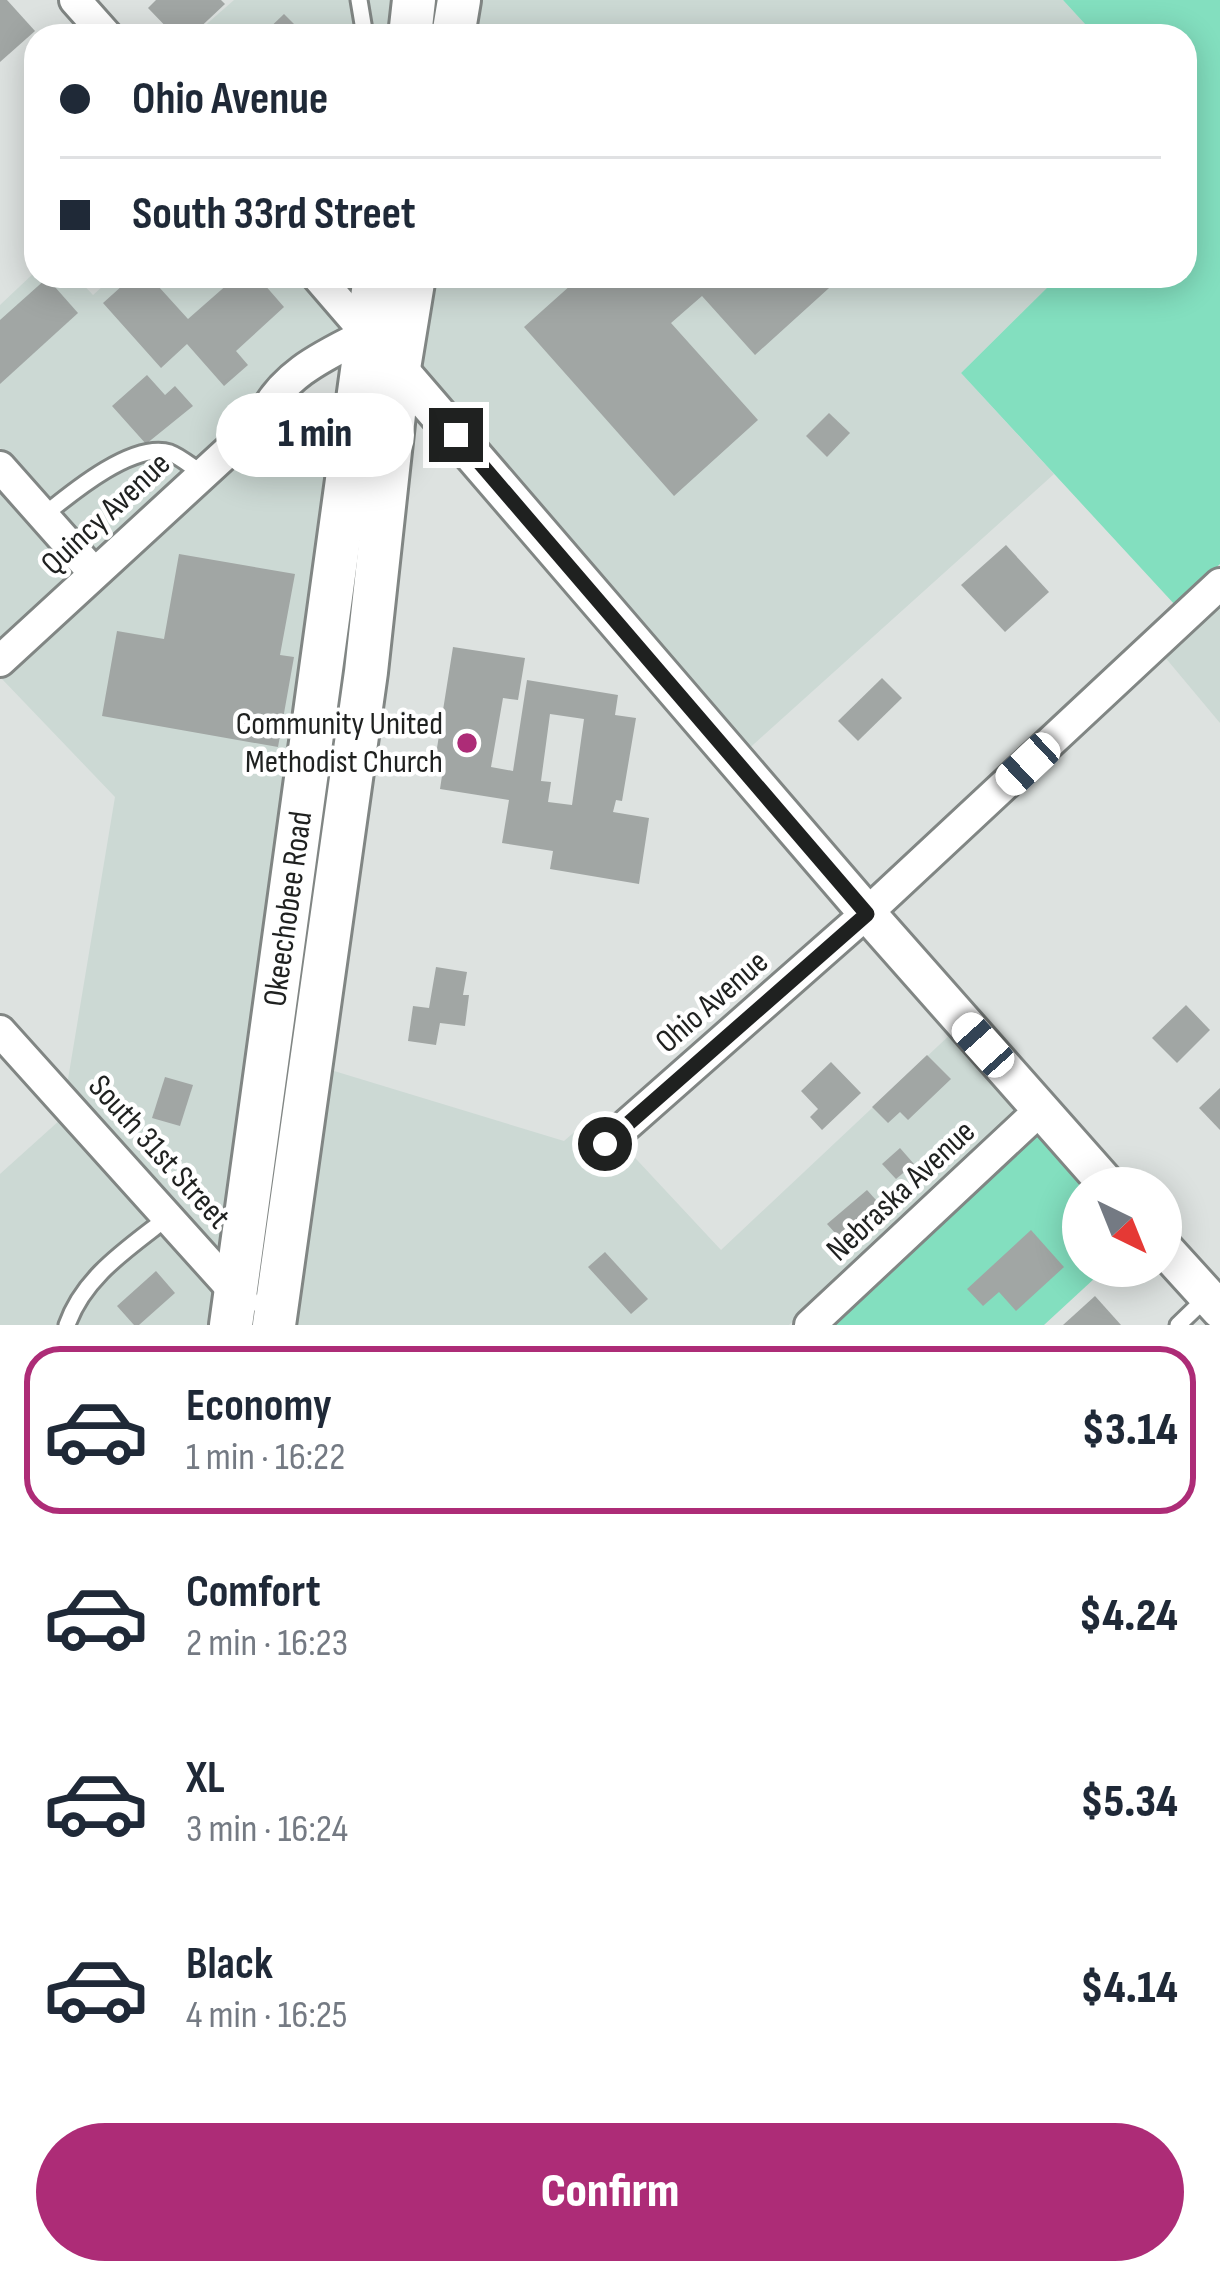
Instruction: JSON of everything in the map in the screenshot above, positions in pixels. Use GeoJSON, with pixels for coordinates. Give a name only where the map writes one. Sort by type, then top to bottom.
{"type":"FeatureCollection","features":[{"type":"Feature","properties":{"kind":"main road","name":"Okeechobee Road"},"geometry":{"type":"LineString","coordinates":[[243,1314],[373,288]]}},
{"type":"Feature","properties":{"kind":"main road","name":"Okeechobee Road"},"geometry":{"type":"LineString","coordinates":[[274,1325],[366,672],[412,288]]}},
{"type":"Feature","properties":{"kind":"street"},"geometry":{"type":"LineString","coordinates":[[75,0],[96,24]]}},
{"type":"Feature","properties":{"kind":"street"},"geometry":{"type":"LineString","coordinates":[[327,288],[1091,1167]]}},
{"type":"Feature","properties":{"kind":"street","name":"Quincy Avenue"},"geometry":{"type":"LineString","coordinates":[[0,661],[261,422],[268,403],[310,362],[367,334]]}},
{"type":"Feature","properties":{"kind":"street"},"geometry":{"type":"LineString","coordinates":[[261,422],[288,410],[354,422]]}},
{"type":"Feature","properties":{"kind":"street"},"geometry":{"type":"LineString","coordinates":[[0,467],[94,573]]}},
{"type":"Feature","properties":{"kind":"street","name":"Ohio Avenue"},"geometry":{"type":"LineString","coordinates":[[605,1144],[867,914],[1220,584]]}},
{"type":"Feature","properties":{"kind":"street","name":"South 31st Street"},"geometry":{"type":"LineString","coordinates":[[0,1030],[169,1217],[243,1314]]}},
{"type":"Feature","properties":{"kind":"street","name":"Nebraska Avenue"},"geometry":{"type":"LineString","coordinates":[[810,1325],[1040,1110]]}},
{"type":"Feature","properties":{"kind":"street"},"geometry":{"type":"LineString","coordinates":[[1182,1268],[1214,1304]]}},
{"type":"Feature","properties":{"kind":"lane"},"geometry":{"type":"LineString","coordinates":[[44,516],[83,484],[141,453],[169,452],[203,474]]}},
{"type":"Feature","properties":{"kind":"lane"},"geometry":{"type":"LineString","coordinates":[[67,1325],[74,1305],[104,1268],[169,1217]]}},
{"type":"Feature","properties":{"kind":"lane"},"geometry":{"type":"LineString","coordinates":[[1178,1325],[1214,1304]]}},
{"type":"Feature","properties":{"kind":"shaded area"},"geometry":{"type":"Polygon","coordinates":[[[234,0],[401,0],[398,24],[207,24],[234,0]]]}},
{"type":"Feature","properties":{"kind":"shaded area"},"geometry":{"type":"Polygon","coordinates":[[[472,0],[1063,0],[1085,24],[469,24],[472,0]]]}},
{"type":"Feature","properties":{"kind":"shaded area"},"geometry":{"type":"Polygon","coordinates":[[[24,282],[24,288],[86,288],[93,295],[101,288],[311,288],[346,328],[300,352],[258,393],[245,417],[95,554],[0,448],[0,305],[24,282]]]}},
{"type":"Feature","properties":{"kind":"shaded area"},"geometry":{"type":"Polygon","coordinates":[[[426,288],[1047,288],[961,373],[1054,474],[745,752],[413,365],[426,288]]]}},
{"type":"Feature","properties":{"kind":"shaded area"},"geometry":{"type":"Polygon","coordinates":[[[292,424],[339,431],[227,1262],[67,1085],[115,797],[2,679],[265,437],[292,424]]]}},
{"type":"Feature","properties":{"kind":"shaded area"},"geometry":{"type":"Polygon","coordinates":[[[0,486],[76,571],[0,642],[0,486]]]}},
{"type":"Feature","properties":{"kind":"shaded area"},"geometry":{"type":"Polygon","coordinates":[[[1220,603],[1220,723],[1164,656],[1220,603]]]}},
{"type":"Feature","properties":{"kind":"shaded area"},"geometry":{"type":"Polygon","coordinates":[[[954,1031],[1021,1108],[789,1325],[287,1325],[321,1067],[564,1141],[595,1114],[605,1125],[587,1142],[604,1162],[624,1146],[721,1250],[954,1031]]]}},
{"type":"Feature","properties":{"kind":"shaded area"},"geometry":{"type":"Polygon","coordinates":[[[60,1120],[222,1295],[217,1325],[0,1325],[0,1174],[60,1120]]]}},
{"type":"Feature","properties":{"kind":"green space"},"geometry":{"type":"Polygon","coordinates":[[[1063,0],[1220,0],[1220,564],[1176,606],[961,373],[1047,288],[1197,288],[1197,24],[1085,24],[1063,0]]]}},
{"type":"Feature","properties":{"kind":"green space"},"geometry":{"type":"Polygon","coordinates":[[[1040,1129],[1074,1167],[1062,1167],[1062,1287],[1085,1287],[1044,1325],[831,1325],[1040,1129]]]}},
{"type":"Feature","properties":{"kind":"building"},"geometry":{"type":"Polygon","coordinates":[[[0,0],[7,0],[29,24],[24,24],[24,41],[0,62],[0,0]]]}},
{"type":"Feature","properties":{"kind":"building"},"geometry":{"type":"Polygon","coordinates":[[[156,0],[221,0],[225,4],[204,24],[163,24],[148,8],[156,0]]]}},
{"type":"Feature","properties":{"kind":"building"},"geometry":{"type":"Polygon","coordinates":[[[284,14],[294,24],[274,24],[284,14]]]}},
{"type":"Feature","properties":{"kind":"building"},"geometry":{"type":"Polygon","coordinates":[[[36,288],[56,288],[78,313],[0,384],[0,320],[36,288]]]}},
{"type":"Feature","properties":{"kind":"building"},"geometry":{"type":"Polygon","coordinates":[[[120,288],[160,288],[188,319],[223,288],[267,288],[284,307],[236,351],[248,365],[224,386],[187,344],[161,368],[103,303],[120,288]]]}},
{"type":"Feature","properties":{"kind":"building"},"geometry":{"type":"Polygon","coordinates":[[[568,288],[829,288],[755,355],[702,296],[671,323],[758,420],[674,496],[524,327],[568,288]]]}},
{"type":"Feature","properties":{"kind":"building"},"geometry":{"type":"Polygon","coordinates":[[[147,375],[165,395],[175,386],[193,406],[146,444],[112,406],[147,375]]]}},
{"type":"Feature","properties":{"kind":"building"},"geometry":{"type":"Polygon","coordinates":[[[829,413],[850,433],[827,457],[806,436],[829,413]]]}},
{"type":"Feature","properties":{"kind":"building"},"geometry":{"type":"Polygon","coordinates":[[[1006,545],[1049,592],[1005,632],[961,585],[1006,545]]]}},
{"type":"Feature","properties":{"kind":"building"},"geometry":{"type":"Polygon","coordinates":[[[179,554],[295,574],[280,655],[294,657],[278,747],[102,716],[117,631],[164,639],[179,554]]]}},
{"type":"Feature","properties":{"kind":"building","name":"Community United Methodist Church"},"geometry":{"type":"Polygon","coordinates":[[[453,647],[525,658],[518,700],[503,698],[491,767],[513,771],[527,680],[618,695],[615,715],[636,718],[622,801],[616,800],[613,812],[649,818],[639,884],[550,869],[553,851],[502,843],[509,800],[440,789],[443,769],[434,767],[453,647]],[[550,714],[541,781],[551,782],[548,802],[572,805],[584,719],[550,714]]]}},
{"type":"Feature","properties":{"kind":"building"},"geometry":{"type":"Polygon","coordinates":[[[882,678],[902,698],[858,741],[838,721],[882,678]]]}},
{"type":"Feature","properties":{"kind":"building"},"geometry":{"type":"Polygon","coordinates":[[[436,967],[467,972],[465,1026],[440,1023],[436,1045],[408,1041],[413,1006],[429,1008],[436,967]]]}},
{"type":"Feature","properties":{"kind":"building"},"geometry":{"type":"Polygon","coordinates":[[[1186,1005],[1210,1030],[1177,1063],[1152,1038],[1186,1005]]]}},
{"type":"Feature","properties":{"kind":"building"},"geometry":{"type":"Polygon","coordinates":[[[927,1055],[951,1079],[908,1120],[900,1112],[888,1123],[872,1107],[927,1055]]]}},
{"type":"Feature","properties":{"kind":"building"},"geometry":{"type":"Polygon","coordinates":[[[831,1062],[861,1093],[822,1130],[810,1117],[818,1109],[801,1091],[831,1062]]]}},
{"type":"Feature","properties":{"kind":"building"},"geometry":{"type":"Polygon","coordinates":[[[165,1077],[193,1085],[180,1126],[152,1118],[165,1077]]]}},
{"type":"Feature","properties":{"kind":"building"},"geometry":{"type":"Polygon","coordinates":[[[1220,1088],[1220,1130],[1199,1108],[1220,1088]]]}},
{"type":"Feature","properties":{"kind":"building"},"geometry":{"type":"Polygon","coordinates":[[[900,1148],[914,1164],[896,1179],[882,1164],[900,1148]]]}},
{"type":"Feature","properties":{"kind":"building"},"geometry":{"type":"Polygon","coordinates":[[[867,1190],[885,1210],[846,1245],[827,1224],[867,1190]]]}},
{"type":"Feature","properties":{"kind":"building"},"geometry":{"type":"Polygon","coordinates":[[[1031,1230],[1062,1265],[1016,1311],[999,1292],[983,1306],[967,1289],[1031,1230]]]}},
{"type":"Feature","properties":{"kind":"building"},"geometry":{"type":"Polygon","coordinates":[[[605,1252],[648,1299],[631,1314],[588,1267],[605,1252]]]}},
{"type":"Feature","properties":{"kind":"building"},"geometry":{"type":"Polygon","coordinates":[[[156,1271],[175,1293],[134,1325],[117,1306],[156,1271]]]}},
{"type":"Feature","properties":{"kind":"building"},"geometry":{"type":"Polygon","coordinates":[[[1095,1296],[1121,1325],[1063,1325],[1095,1296]]]}},
{"type":"Feature","properties":{"kind":"place","name":"Community United Methodist Church"},"geometry":{"type":"Point","coordinates":[467,743]}},
{"type":"Feature","properties":{"kind":"route"},"geometry":{"type":"LineString","coordinates":[[456,435],[867,914],[605,1144]]}}]}
